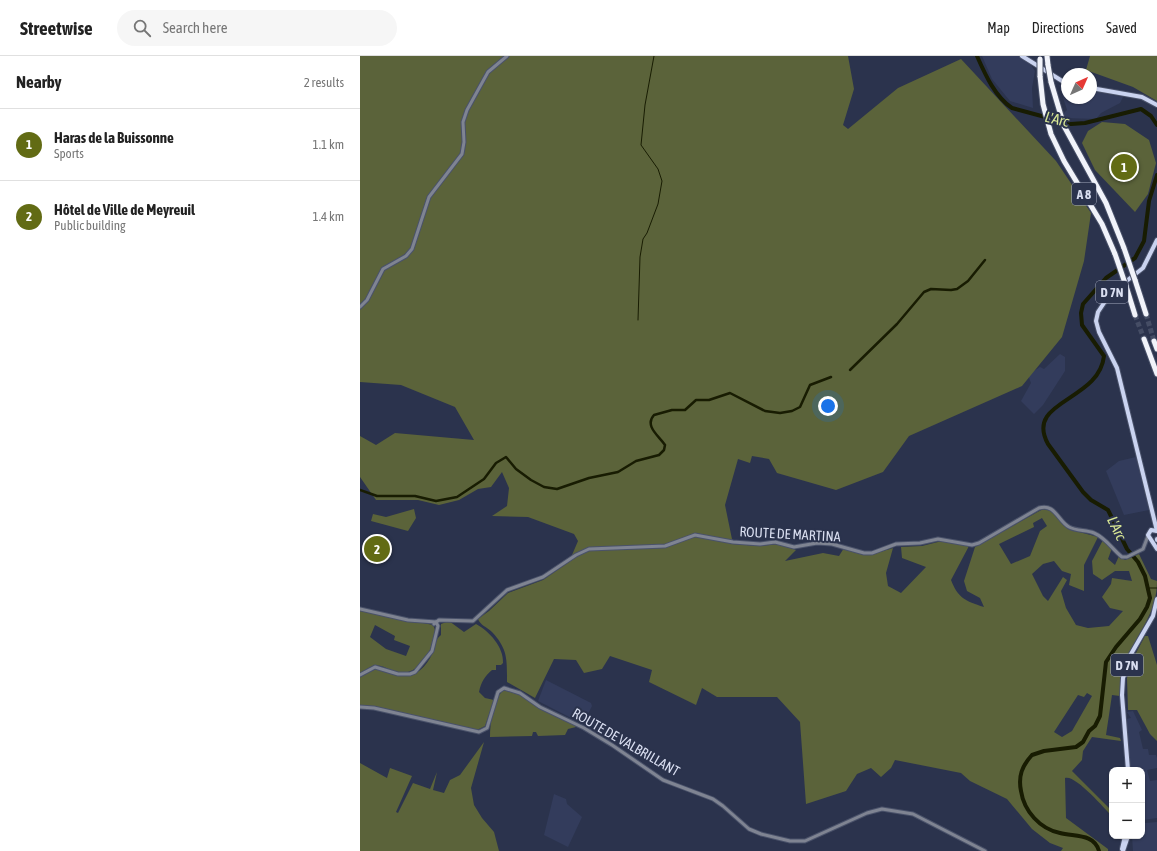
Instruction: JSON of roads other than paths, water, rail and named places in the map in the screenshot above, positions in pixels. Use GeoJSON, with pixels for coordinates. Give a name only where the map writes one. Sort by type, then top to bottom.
{"type":"FeatureCollection","features":[{"type":"Feature","properties":{"kind":"highway","name":"A 8"},"geometry":{"type":"LineString","coordinates":[[1048,56],[1051,82],[1058,109],[1070,138],[1106,203],[1124,248],[1146,314]]}},
{"type":"Feature","properties":{"kind":"highway","name":"A 8"},"geometry":{"type":"LineString","coordinates":[[1040,58],[1043,104],[1051,134],[1064,161],[1102,224],[1115,254],[1136,315]]}},
{"type":"Feature","properties":{"kind":"highway"},"geometry":{"type":"LineString","coordinates":[[1144,339],[1157,374]]}},
{"type":"Feature","properties":{"kind":"highway"},"geometry":{"type":"LineString","coordinates":[[1154,341],[1157,349]]}},
{"type":"Feature","properties":{"kind":"main road"},"geometry":{"type":"LineString","coordinates":[[1022,56],[1061,79]]}},
{"type":"Feature","properties":{"kind":"main road"},"geometry":{"type":"LineString","coordinates":[[1025,56],[1061,79]]}},
{"type":"Feature","properties":{"kind":"main road"},"geometry":{"type":"LineString","coordinates":[[1097,90],[1149,100],[1157,105]]}},
{"type":"Feature","properties":{"kind":"main road","name":"D 7N"},"geometry":{"type":"LineString","coordinates":[[1157,240],[1144,268],[1110,294],[1098,312],[1096,321],[1099,332],[1117,368],[1157,531]]}},
{"type":"Feature","properties":{"kind":"main road","name":"D 7N"},"geometry":{"type":"LineString","coordinates":[[1151,530],[1153,513]]}},
{"type":"Feature","properties":{"kind":"main road"},"geometry":{"type":"LineString","coordinates":[[1149,539],[1151,530],[1157,531]]}},
{"type":"Feature","properties":{"kind":"main road"},"geometry":{"type":"LineString","coordinates":[[1149,539],[1157,539]]}},
{"type":"Feature","properties":{"kind":"main road"},"geometry":{"type":"LineString","coordinates":[[1149,539],[1157,549]]}},
{"type":"Feature","properties":{"kind":"main road","name":"D 7N"},"geometry":{"type":"LineString","coordinates":[[1127,767],[1123,678],[1131,654],[1153,616],[1157,599]]}},
{"type":"Feature","properties":{"kind":"main road"},"geometry":{"type":"LineString","coordinates":[[1122,851],[1125,839]]}},
{"type":"Feature","properties":{"kind":"street"},"geometry":{"type":"LineString","coordinates":[[360,306],[367,300],[383,269],[406,256],[412,250],[429,197],[462,154],[464,142],[463,122],[467,110],[488,72],[506,56]]}},
{"type":"Feature","properties":{"kind":"street","name":"ROUTE DE MARTINA"},"geometry":{"type":"LineString","coordinates":[[435,623],[442,620],[473,621],[508,590],[546,576],[581,552],[598,548],[664,546],[691,535],[733,542],[760,544],[775,542],[794,547],[816,543],[832,544],[868,553],[896,544],[920,543],[938,539],[975,545],[1039,508],[1046,507],[1054,511],[1070,528],[1088,531],[1101,537],[1120,556],[1127,557],[1142,550],[1149,539]]}},
{"type":"Feature","properties":{"kind":"street"},"geometry":{"type":"LineString","coordinates":[[360,609],[408,620],[430,621],[435,623],[436,631],[432,652],[415,672],[410,674],[398,674],[375,667],[360,675]]}},
{"type":"Feature","properties":{"kind":"street","name":"ROUTE DE VALBRILLANT"},"geometry":{"type":"LineString","coordinates":[[360,707],[374,708],[479,732],[487,728],[498,692],[502,689],[508,688],[520,693],[540,707],[584,728],[663,780],[699,792],[713,799],[749,829],[761,834],[790,841],[805,841],[867,813],[882,809],[913,814],[985,851]]}},
{"type":"Feature","properties":{"kind":"waterway"},"geometry":{"type":"LineString","coordinates":[[638,320],[640,257],[643,239],[647,233],[658,204],[662,181],[658,169],[641,145],[645,105],[654,56]]}},
{"type":"Feature","properties":{"kind":"waterway","name":"L'Arc"},"geometry":{"type":"LineString","coordinates":[[977,56],[987,77],[1000,98],[1012,108],[1071,124],[1085,123],[1141,109],[1151,116],[1157,125]]}},
{"type":"Feature","properties":{"kind":"waterway","name":"L'Arc"},"geometry":{"type":"LineString","coordinates":[[1099,851],[1093,841],[1088,838],[1053,831],[1046,828],[1034,818],[1029,812],[1023,798],[1020,786],[1021,776],[1023,767],[1032,755],[1044,751],[1076,747],[1083,742],[1089,731],[1095,726],[1100,716],[1106,662],[1116,647],[1140,619],[1150,598],[1145,576],[1138,562],[1127,549],[1108,510],[1091,500],[1083,492],[1048,444],[1043,429],[1046,418],[1054,409],[1090,383],[1099,371],[1104,356],[1082,325],[1081,313],[1083,304],[1106,278],[1135,258],[1144,241],[1149,201],[1157,175]]}},
{"type":"Feature","properties":{"kind":"waterway"},"geometry":{"type":"LineString","coordinates":[[850,370],[897,324],[924,292],[931,289],[957,289],[968,281],[985,260]]}},
{"type":"Feature","properties":{"kind":"waterway"},"geometry":{"type":"LineString","coordinates":[[360,490],[377,496],[415,496],[436,501],[457,497],[484,479],[496,463],[506,457],[516,469],[531,480],[544,487],[557,489],[589,478],[618,472],[636,461],[659,455],[664,450],[665,445],[652,427],[651,419],[654,415],[672,410],[685,410],[696,400],[709,400],[730,393],[765,411],[780,413],[792,411],[800,407],[810,385],[831,377]]}},
{"type":"Feature","properties":{"kind":"waterway"},"geometry":{"type":"LineString","coordinates":[[1149,588],[1157,588]]}},
{"type":"Feature","properties":{"kind":"tunnel"},"geometry":{"type":"LineString","coordinates":[[1146,314],[1154,341]]}},
{"type":"Feature","properties":{"kind":"tunnel"},"geometry":{"type":"LineString","coordinates":[[1135,315],[1144,339]]}},
{"type":"Feature","properties":{"kind":"place","name":"Haras de la Buissonne"},"geometry":{"type":"Point","coordinates":[1124,167]}},
{"type":"Feature","properties":{"kind":"place","name":"Hôtel de Ville de Meyreuil"},"geometry":{"type":"Point","coordinates":[377,549]}}]}
